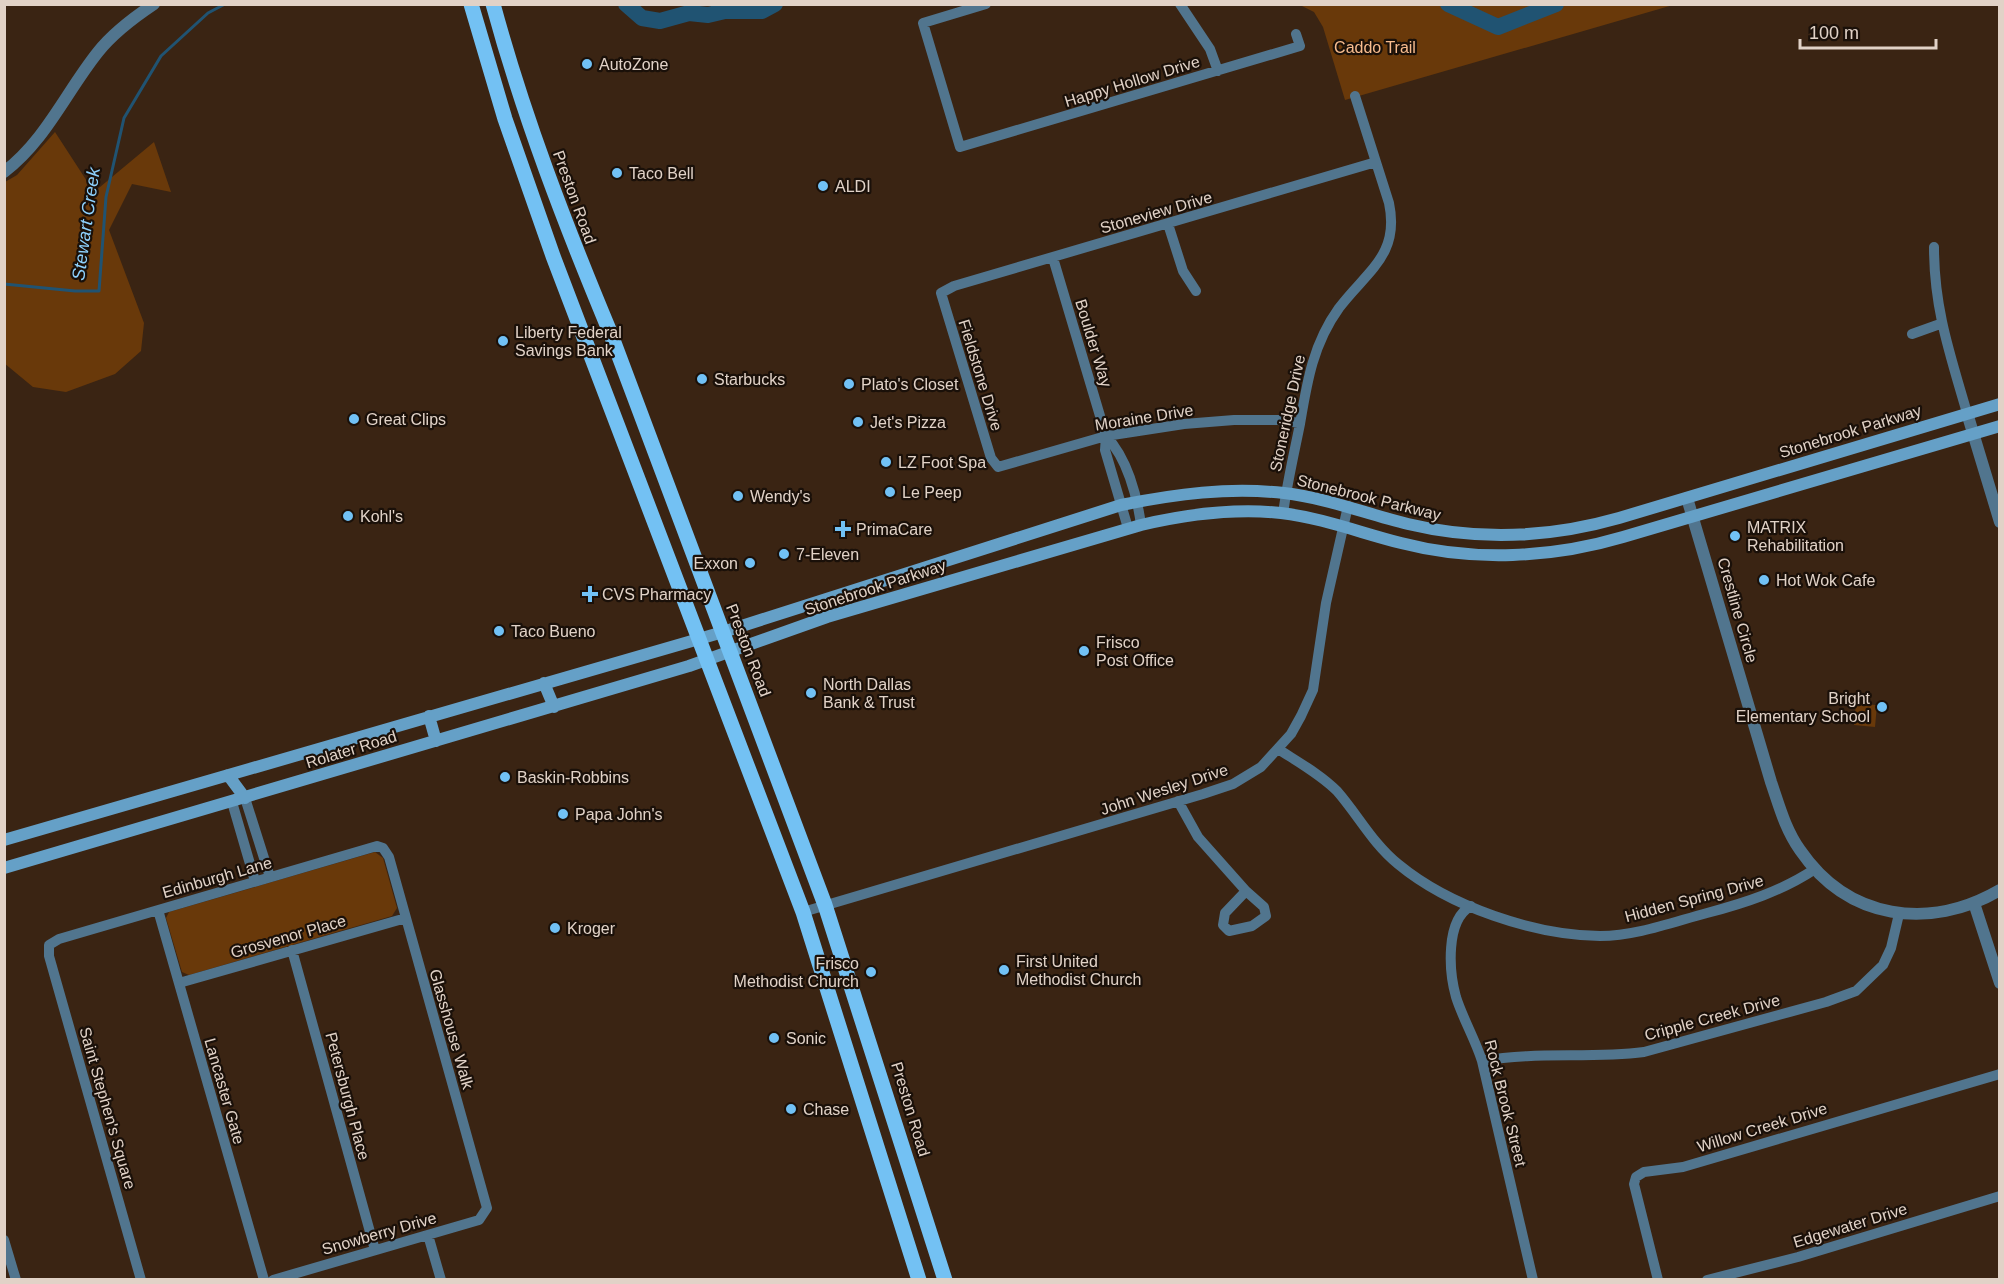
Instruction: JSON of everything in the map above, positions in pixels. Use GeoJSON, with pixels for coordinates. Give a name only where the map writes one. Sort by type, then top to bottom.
{"type":"FeatureCollection","features":[{"type":"Feature","properties":{"kind":"main road"},"geometry":{"type":"LineString","coordinates":[[471,4],[524,174],[553,256],[803,912],[919,1280]]}},
{"type":"Feature","properties":{"kind":"main road","name":"Preston Road"},"geometry":{"type":"LineString","coordinates":[[493,4],[519,95],[544,166],[731,652],[825,905],[945,1280]]}},
{"type":"Feature","properties":{"kind":"main road"},"geometry":{"type":"LineString","coordinates":[[524,174],[544,166]]}},
{"type":"Feature","properties":{"kind":"main road","name":"Stonebrook Parkway"},"geometry":{"type":"LineString","coordinates":[[698,639],[1121,505],[1187,492],[1243,490],[1285,493],[1348,506],[1447,532],[1513,536],[1594,525],[2000,404]]}},
{"type":"Feature","properties":{"kind":"main road","name":"Stonebrook Parkway"},"geometry":{"type":"LineString","coordinates":[[706,661],[827,617],[1128,528],[1187,514],[1283,513],[1343,525],[1402,543],[1498,555],[1562,552],[1693,517],[2000,426]]}},
{"type":"Feature","properties":{"kind":"main road"},"geometry":{"type":"LineString","coordinates":[[623,438],[646,430]]}},
{"type":"Feature","properties":{"kind":"main road"},"geometry":{"type":"LineString","coordinates":[[1498,535],[1498,555]]}},
{"type":"Feature","properties":{"kind":"main road"},"geometry":{"type":"LineString","coordinates":[[1513,536],[1514,555]]}},
{"type":"Feature","properties":{"kind":"main road"},"geometry":{"type":"LineString","coordinates":[[994,546],[1000,566]]}},
{"type":"Feature","properties":{"kind":"main road"},"geometry":{"type":"LineString","coordinates":[[904,572],[909,593]]}},
{"type":"Feature","properties":{"kind":"main road","name":"Rolater Road"},"geometry":{"type":"LineString","coordinates":[[4,840],[698,639]]}},
{"type":"Feature","properties":{"kind":"main road","name":"Rolater Road"},"geometry":{"type":"LineString","coordinates":[[4,868],[706,661]]}},
{"type":"Feature","properties":{"kind":"main road"},"geometry":{"type":"LineString","coordinates":[[544,683],[554,706]]}},
{"type":"Feature","properties":{"kind":"main road"},"geometry":{"type":"LineString","coordinates":[[429,716],[436,741]]}},
{"type":"Feature","properties":{"kind":"main road"},"geometry":{"type":"LineString","coordinates":[[228,775],[245,798]]}},
{"type":"Feature","properties":{"kind":"main road"},"geometry":{"type":"LineString","coordinates":[[228,775],[232,802]]}},
{"type":"Feature","properties":{"kind":"street"},"geometry":{"type":"LineString","coordinates":[[4,172],[25,154],[49,125],[99,51],[127,24],[154,4]]}},
{"type":"Feature","properties":{"kind":"street","name":"Happy Hollow Drive"},"geometry":{"type":"LineString","coordinates":[[986,4],[923,23],[960,147],[1300,46],[1296,34]]}},
{"type":"Feature","properties":{"kind":"street"},"geometry":{"type":"LineString","coordinates":[[1180,4],[1210,49],[1218,71]]}},
{"type":"Feature","properties":{"kind":"street","name":"Stoneridge Drive"},"geometry":{"type":"LineString","coordinates":[[1283,513],[1311,361],[1338,310],[1381,260],[1391,238],[1393,221],[1354,96]]}},
{"type":"Feature","properties":{"kind":"street","name":"Stoneview Drive"},"geometry":{"type":"LineString","coordinates":[[944,290],[1376,162]]}},
{"type":"Feature","properties":{"kind":"street"},"geometry":{"type":"LineString","coordinates":[[1168,224],[1183,271],[1196,291]]}},
{"type":"Feature","properties":{"kind":"street"},"geometry":{"type":"LineString","coordinates":[[1934,247],[1934,280],[1940,324],[2000,522]]}},
{"type":"Feature","properties":{"kind":"street","name":"Boulder Way"},"geometry":{"type":"LineString","coordinates":[[1053,258],[1106,436],[1105,450],[1128,528]]}},
{"type":"Feature","properties":{"kind":"street","name":"Fieldstone Drive"},"geometry":{"type":"LineString","coordinates":[[944,290],[942,299],[991,458],[998,467]]}},
{"type":"Feature","properties":{"kind":"street"},"geometry":{"type":"LineString","coordinates":[[1912,334],[1940,324]]}},
{"type":"Feature","properties":{"kind":"street","name":"Moraine Drive"},"geometry":{"type":"LineString","coordinates":[[998,467],[1106,436],[1184,424],[1234,420],[1278,420],[1300,423]]}},
{"type":"Feature","properties":{"kind":"street","name":"Boulder Way"},"geometry":{"type":"LineString","coordinates":[[1106,436],[1117,448],[1138,502],[1141,525]]}},
{"type":"Feature","properties":{"kind":"street","name":"Crestline Circle"},"geometry":{"type":"LineString","coordinates":[[1687,498],[1785,825],[1815,869],[1836,888],[1857,901],[1899,914],[1928,915],[1974,903],[2000,890]]}},
{"type":"Feature","properties":{"kind":"street","name":"John Wesley Drive"},"geometry":{"type":"LineString","coordinates":[[803,912],[1178,801],[1246,777],[1292,734],[1313,690],[1326,603],[1348,506]]}},
{"type":"Feature","properties":{"kind":"street","name":"Hidden Spring Drive"},"geometry":{"type":"LineString","coordinates":[[1278,749],[1320,776],[1337,791],[1386,854],[1400,866],[1433,887],[1471,906],[1500,918],[1553,933],[1602,936],[1657,927],[1780,890],[1815,869]]}},
{"type":"Feature","properties":{"kind":"street"},"geometry":{"type":"LineString","coordinates":[[245,798],[270,877]]}},
{"type":"Feature","properties":{"kind":"street"},"geometry":{"type":"LineString","coordinates":[[1178,801],[1197,837],[1246,891]]}},
{"type":"Feature","properties":{"kind":"street"},"geometry":{"type":"LineString","coordinates":[[232,802],[255,881]]}},
{"type":"Feature","properties":{"kind":"street","name":"Edinburgh Lane"},"geometry":{"type":"LineString","coordinates":[[50,945],[56,940],[377,846],[383,848],[389,857]]}},
{"type":"Feature","properties":{"kind":"street","name":"Glasshouse Walk"},"geometry":{"type":"LineString","coordinates":[[389,857],[487,1208]]}},
{"type":"Feature","properties":{"kind":"street"},"geometry":{"type":"LineString","coordinates":[[1974,903],[2000,983]]}},
{"type":"Feature","properties":{"kind":"street","name":"Rock Brook Street"},"geometry":{"type":"LineString","coordinates":[[1471,906],[1465,909],[1455,930],[1451,952],[1452,973],[1456,997],[1474,1035],[1482,1061],[1533,1280]]}},
{"type":"Feature","properties":{"kind":"street","name":"Lancaster Gate"},"geometry":{"type":"LineString","coordinates":[[158,910],[264,1280]]}},
{"type":"Feature","properties":{"kind":"street","name":"Cripple Creek Drive"},"geometry":{"type":"LineString","coordinates":[[1482,1061],[1539,1054],[1615,1055],[1644,1052],[1826,1002],[1856,991],[1883,964],[1891,948],[1899,914]]}},
{"type":"Feature","properties":{"kind":"street","name":"Grosvenor Place"},"geometry":{"type":"LineString","coordinates":[[179,983],[406,918]]}},
{"type":"Feature","properties":{"kind":"street","name":"Saint Stephen's Square"},"geometry":{"type":"LineString","coordinates":[[50,945],[49,956],[141,1280]]}},
{"type":"Feature","properties":{"kind":"street","name":"Petersburgh Place"},"geometry":{"type":"LineString","coordinates":[[292,950],[375,1250]]}},
{"type":"Feature","properties":{"kind":"street","name":"Willow Creek Drive"},"geometry":{"type":"LineString","coordinates":[[1658,1280],[1634,1184],[1636,1177],[1644,1172],[1683,1167],[1724,1156],[2000,1074]]}},
{"type":"Feature","properties":{"kind":"street","name":"Edgewater Drive"},"geometry":{"type":"LineString","coordinates":[[1707,1280],[1798,1257],[2000,1196]]}},
{"type":"Feature","properties":{"kind":"street","name":"Snowberry Drive"},"geometry":{"type":"LineString","coordinates":[[273,1280],[479,1220],[487,1208]]}},
{"type":"Feature","properties":{"kind":"street"},"geometry":{"type":"LineString","coordinates":[[428,1235],[441,1280]]}},
{"type":"Feature","properties":{"kind":"street"},"geometry":{"type":"LineString","coordinates":[[4,1240],[16,1280]]}},
{"type":"Feature","properties":{"kind":"green space","name":"Caddo Trail"},"geometry":{"type":"Polygon","coordinates":[[[1300,5],[1673,5],[1345,100],[1323,27],[1314,12],[1300,5]]]}},
{"type":"Feature","properties":{"kind":"green space"},"geometry":{"type":"Polygon","coordinates":[[[55,132],[94,192],[154,142],[171,192],[132,184],[109,230],[144,323],[141,351],[115,374],[66,392],[33,387],[4,363],[5,182],[17,175],[55,132]]]}},
{"type":"Feature","properties":{"kind":"green space"},"geometry":{"type":"Polygon","coordinates":[[[1856,704],[1877,705],[1875,727],[1854,725],[1856,704]]]}},
{"type":"Feature","properties":{"kind":"green space"},"geometry":{"type":"Polygon","coordinates":[[[375,852],[383,858],[397,908],[392,916],[189,975],[182,972],[166,918],[169,912],[375,852]]]}},
{"type":"Feature","properties":{"kind":"waterway","name":"Stewart Creek"},"geometry":{"type":"LineString","coordinates":[[4,284],[99,291],[106,197],[124,118],[161,56],[208,13],[225,4]]}},
{"type":"Feature","properties":{"kind":"waterway","name":"Stewart Creek"},"geometry":{"type":"LineString","coordinates":[[626,4],[642,18],[660,21],[689,13],[708,15],[725,11],[762,11],[775,4]]}},
{"type":"Feature","properties":{"kind":"waterway","name":"Stewart Creek"},"geometry":{"type":"LineString","coordinates":[[1448,4],[1498,27],[1556,4]]}},
{"type":"Feature","properties":{"kind":"place","name":"AutoZone"},"geometry":{"type":"Point","coordinates":[587,64]}},
{"type":"Feature","properties":{"kind":"place","name":"Taco Bell"},"geometry":{"type":"Point","coordinates":[617,173]}},
{"type":"Feature","properties":{"kind":"place","name":"ALDI"},"geometry":{"type":"Point","coordinates":[823,186]}},
{"type":"Feature","properties":{"kind":"place","name":"Liberty Federal Savings Bank"},"geometry":{"type":"Point","coordinates":[503,341]}},
{"type":"Feature","properties":{"kind":"place","name":"Starbucks"},"geometry":{"type":"Point","coordinates":[702,379]}},
{"type":"Feature","properties":{"kind":"place","name":"Plato's Closet"},"geometry":{"type":"Point","coordinates":[849,384]}},
{"type":"Feature","properties":{"kind":"place","name":"Great Clips"},"geometry":{"type":"Point","coordinates":[354,419]}},
{"type":"Feature","properties":{"kind":"place","name":"Jet's Pizza"},"geometry":{"type":"Point","coordinates":[858,422]}},
{"type":"Feature","properties":{"kind":"place","name":"LZ Foot Spa"},"geometry":{"type":"Point","coordinates":[886,462]}},
{"type":"Feature","properties":{"kind":"place","name":"Le Peep"},"geometry":{"type":"Point","coordinates":[890,492]}},
{"type":"Feature","properties":{"kind":"place","name":"Wendy's"},"geometry":{"type":"Point","coordinates":[738,496]}},
{"type":"Feature","properties":{"kind":"place","name":"Kohl's"},"geometry":{"type":"Point","coordinates":[348,516]}},
{"type":"Feature","properties":{"kind":"place","name":"PrimaCare"},"geometry":{"type":"Point","coordinates":[843,529]}},
{"type":"Feature","properties":{"kind":"place","name":"MATRIX Rehabilitation"},"geometry":{"type":"Point","coordinates":[1735,536]}},
{"type":"Feature","properties":{"kind":"place","name":"7-Eleven"},"geometry":{"type":"Point","coordinates":[784,554]}},
{"type":"Feature","properties":{"kind":"place","name":"Exxon"},"geometry":{"type":"Point","coordinates":[750,563]}},
{"type":"Feature","properties":{"kind":"place","name":"Hot Wok Cafe"},"geometry":{"type":"Point","coordinates":[1764,580]}},
{"type":"Feature","properties":{"kind":"place","name":"CVS Pharmacy"},"geometry":{"type":"Point","coordinates":[590,594]}},
{"type":"Feature","properties":{"kind":"place","name":"Taco Bueno"},"geometry":{"type":"Point","coordinates":[499,631]}},
{"type":"Feature","properties":{"kind":"place","name":"Frisco Post Office"},"geometry":{"type":"Point","coordinates":[1084,651]}},
{"type":"Feature","properties":{"kind":"place","name":"North Dallas Bank & Trust"},"geometry":{"type":"Point","coordinates":[811,693]}},
{"type":"Feature","properties":{"kind":"place","name":"Bright Elementary School"},"geometry":{"type":"Point","coordinates":[1882,707]}},
{"type":"Feature","properties":{"kind":"place","name":"Baskin-Robbins"},"geometry":{"type":"Point","coordinates":[505,777]}},
{"type":"Feature","properties":{"kind":"place","name":"Papa John's"},"geometry":{"type":"Point","coordinates":[563,814]}},
{"type":"Feature","properties":{"kind":"place","name":"Kroger"},"geometry":{"type":"Point","coordinates":[555,928]}},
{"type":"Feature","properties":{"kind":"place","name":"First United Methodist Church"},"geometry":{"type":"Point","coordinates":[1004,970]}},
{"type":"Feature","properties":{"kind":"place","name":"Frisco Methodist Church"},"geometry":{"type":"Point","coordinates":[871,972]}},
{"type":"Feature","properties":{"kind":"place","name":"Sonic"},"geometry":{"type":"Point","coordinates":[774,1038]}},
{"type":"Feature","properties":{"kind":"place","name":"Chase"},"geometry":{"type":"Point","coordinates":[791,1109]}}]}
